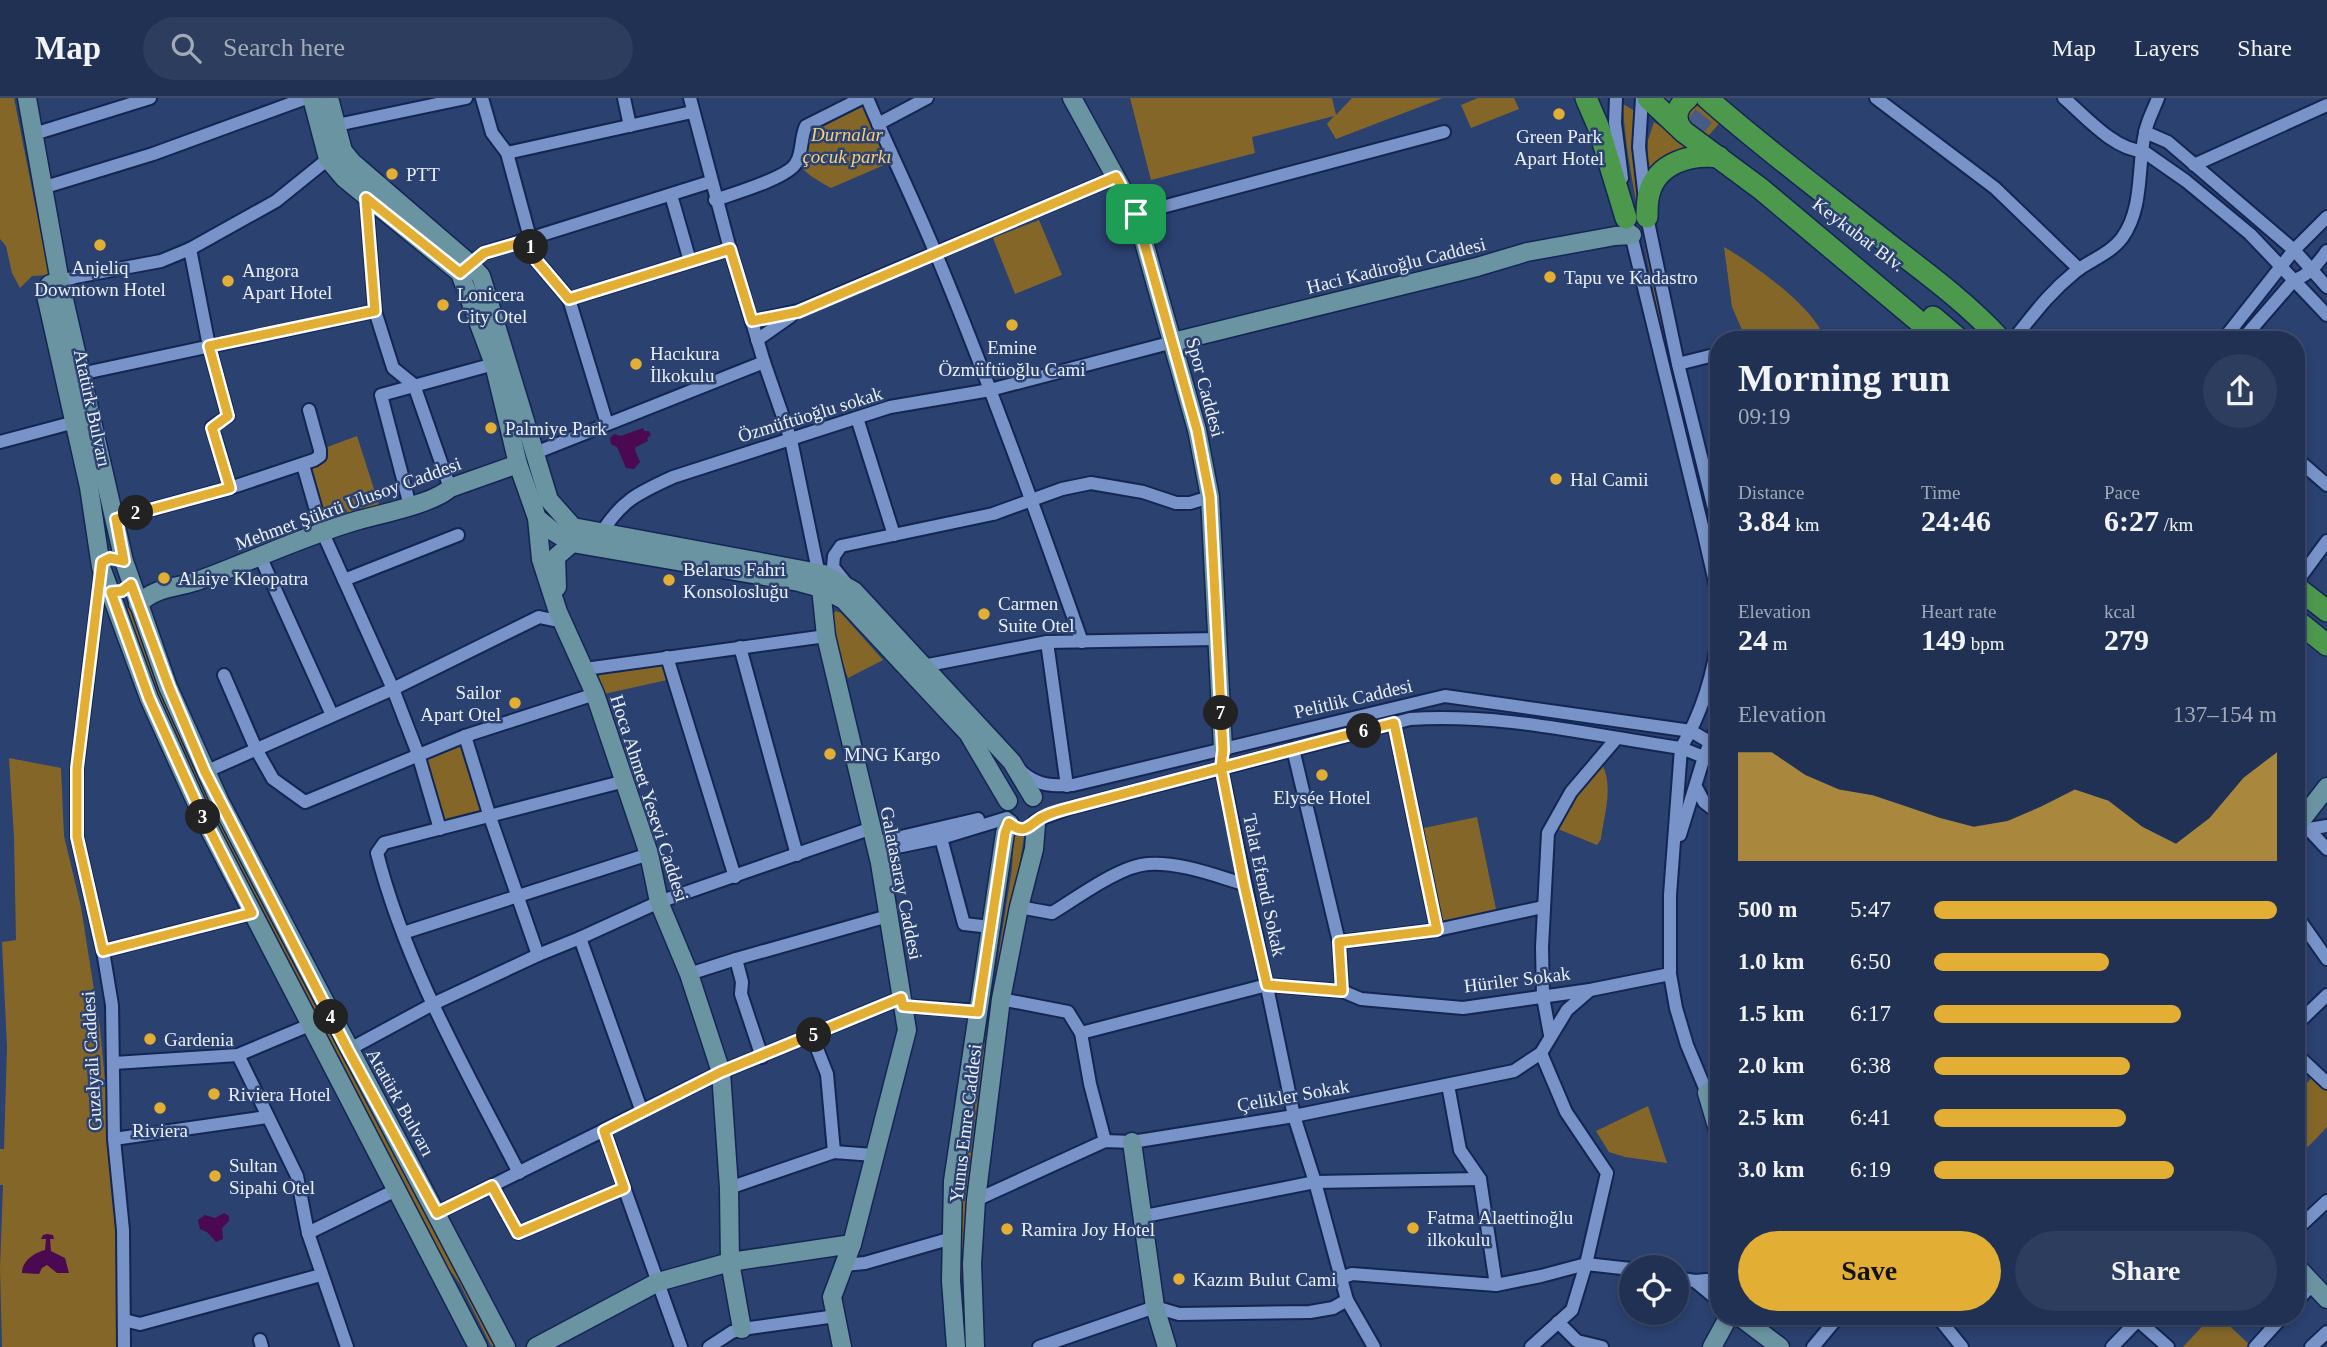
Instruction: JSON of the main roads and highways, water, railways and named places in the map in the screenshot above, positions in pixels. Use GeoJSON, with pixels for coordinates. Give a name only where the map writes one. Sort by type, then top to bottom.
{"type":"FeatureCollection","features":[{"type":"Feature","properties":{"kind":"highway"},"geometry":{"type":"LineString","coordinates":[[1586,98],[1635,223],[1649,192],[1667,168],[1698,155],[1718,157]]}},
{"type":"Feature","properties":{"kind":"highway"},"geometry":{"type":"LineString","coordinates":[[1648,98],[1684,132],[1829,245],[1930,331]]}},
{"type":"Feature","properties":{"kind":"highway"},"geometry":{"type":"LineString","coordinates":[[1684,132],[1677,121],[1677,114],[1682,103],[1688,98]]}},
{"type":"Feature","properties":{"kind":"highway"},"geometry":{"type":"LineString","coordinates":[[1708,99],[1939,283],[1993,331]]}},
{"type":"Feature","properties":{"kind":"highway","name":"Keykubat Blv."},"geometry":{"type":"LineString","coordinates":[[1949,331],[1716,132],[1988,331]]}},
{"type":"Feature","properties":{"kind":"highway"},"geometry":{"type":"LineString","coordinates":[[2305,593],[2327,611]]}},
{"type":"Feature","properties":{"kind":"highway"},"geometry":{"type":"LineString","coordinates":[[2305,627],[2327,645]]}},
{"type":"Feature","properties":{"kind":"tunnel"},"geometry":{"type":"LineString","coordinates":[[1665,98],[1712,136]]}},
{"type":"Feature","properties":{"kind":"place","name":"Green Park Apart Hotel"},"geometry":{"type":"Point","coordinates":[1559,114]}},
{"type":"Feature","properties":{"kind":"place","name":"PTT"},"geometry":{"type":"Point","coordinates":[392,174]}},
{"type":"Feature","properties":{"kind":"place","name":"Anjeliq Downtown Hotel"},"geometry":{"type":"Point","coordinates":[100,245]}},
{"type":"Feature","properties":{"kind":"place","name":"Tapu ve Kadastro"},"geometry":{"type":"Point","coordinates":[1550,277]}},
{"type":"Feature","properties":{"kind":"place","name":"Angora Apart Hotel"},"geometry":{"type":"Point","coordinates":[228,281]}},
{"type":"Feature","properties":{"kind":"place","name":"Lonicera City Otel"},"geometry":{"type":"Point","coordinates":[443,305]}},
{"type":"Feature","properties":{"kind":"place","name":"Emine Özmüftüoğlu Cami"},"geometry":{"type":"Point","coordinates":[1012,325]}},
{"type":"Feature","properties":{"kind":"place","name":"Hacıkura İlkokulu"},"geometry":{"type":"Point","coordinates":[636,364]}},
{"type":"Feature","properties":{"kind":"place","name":"Palmiye Park"},"geometry":{"type":"Point","coordinates":[491,428]}},
{"type":"Feature","properties":{"kind":"place","name":"Hal Camii"},"geometry":{"type":"Point","coordinates":[1556,479]}},
{"type":"Feature","properties":{"kind":"place","name":"Alaiye Kleopatra"},"geometry":{"type":"Point","coordinates":[164,578]}},
{"type":"Feature","properties":{"kind":"place","name":"Belarus Fahri Konsolosluğu"},"geometry":{"type":"Point","coordinates":[669,580]}},
{"type":"Feature","properties":{"kind":"place","name":"Carmen Suite Otel"},"geometry":{"type":"Point","coordinates":[984,614]}},
{"type":"Feature","properties":{"kind":"place","name":"Sailor Apart Otel"},"geometry":{"type":"Point","coordinates":[515,703]}},
{"type":"Feature","properties":{"kind":"place","name":"MNG Kargo"},"geometry":{"type":"Point","coordinates":[830,754]}},
{"type":"Feature","properties":{"kind":"place","name":"Elysée Hotel"},"geometry":{"type":"Point","coordinates":[1322,775]}},
{"type":"Feature","properties":{"kind":"place","name":"Gardenia"},"geometry":{"type":"Point","coordinates":[150,1039]}},
{"type":"Feature","properties":{"kind":"place","name":"Riviera Hotel"},"geometry":{"type":"Point","coordinates":[214,1094]}},
{"type":"Feature","properties":{"kind":"place","name":"Riviera"},"geometry":{"type":"Point","coordinates":[160,1108]}},
{"type":"Feature","properties":{"kind":"place","name":"Sultan Sipahi Otel"},"geometry":{"type":"Point","coordinates":[215,1176]}},
{"type":"Feature","properties":{"kind":"place","name":"Fatma Alaettinoğlu ilkokulu"},"geometry":{"type":"Point","coordinates":[1413,1228]}},
{"type":"Feature","properties":{"kind":"place","name":"Ramira Joy Hotel"},"geometry":{"type":"Point","coordinates":[1007,1229]}},
{"type":"Feature","properties":{"kind":"place","name":"Kazım Bulut Cami"},"geometry":{"type":"Point","coordinates":[1179,1279]}},
{"type":"Feature","properties":{"kind":"park label","name":"Durnalar çocuk parkı"},"geometry":{"type":"Point","coordinates":[847,145]}}]}
